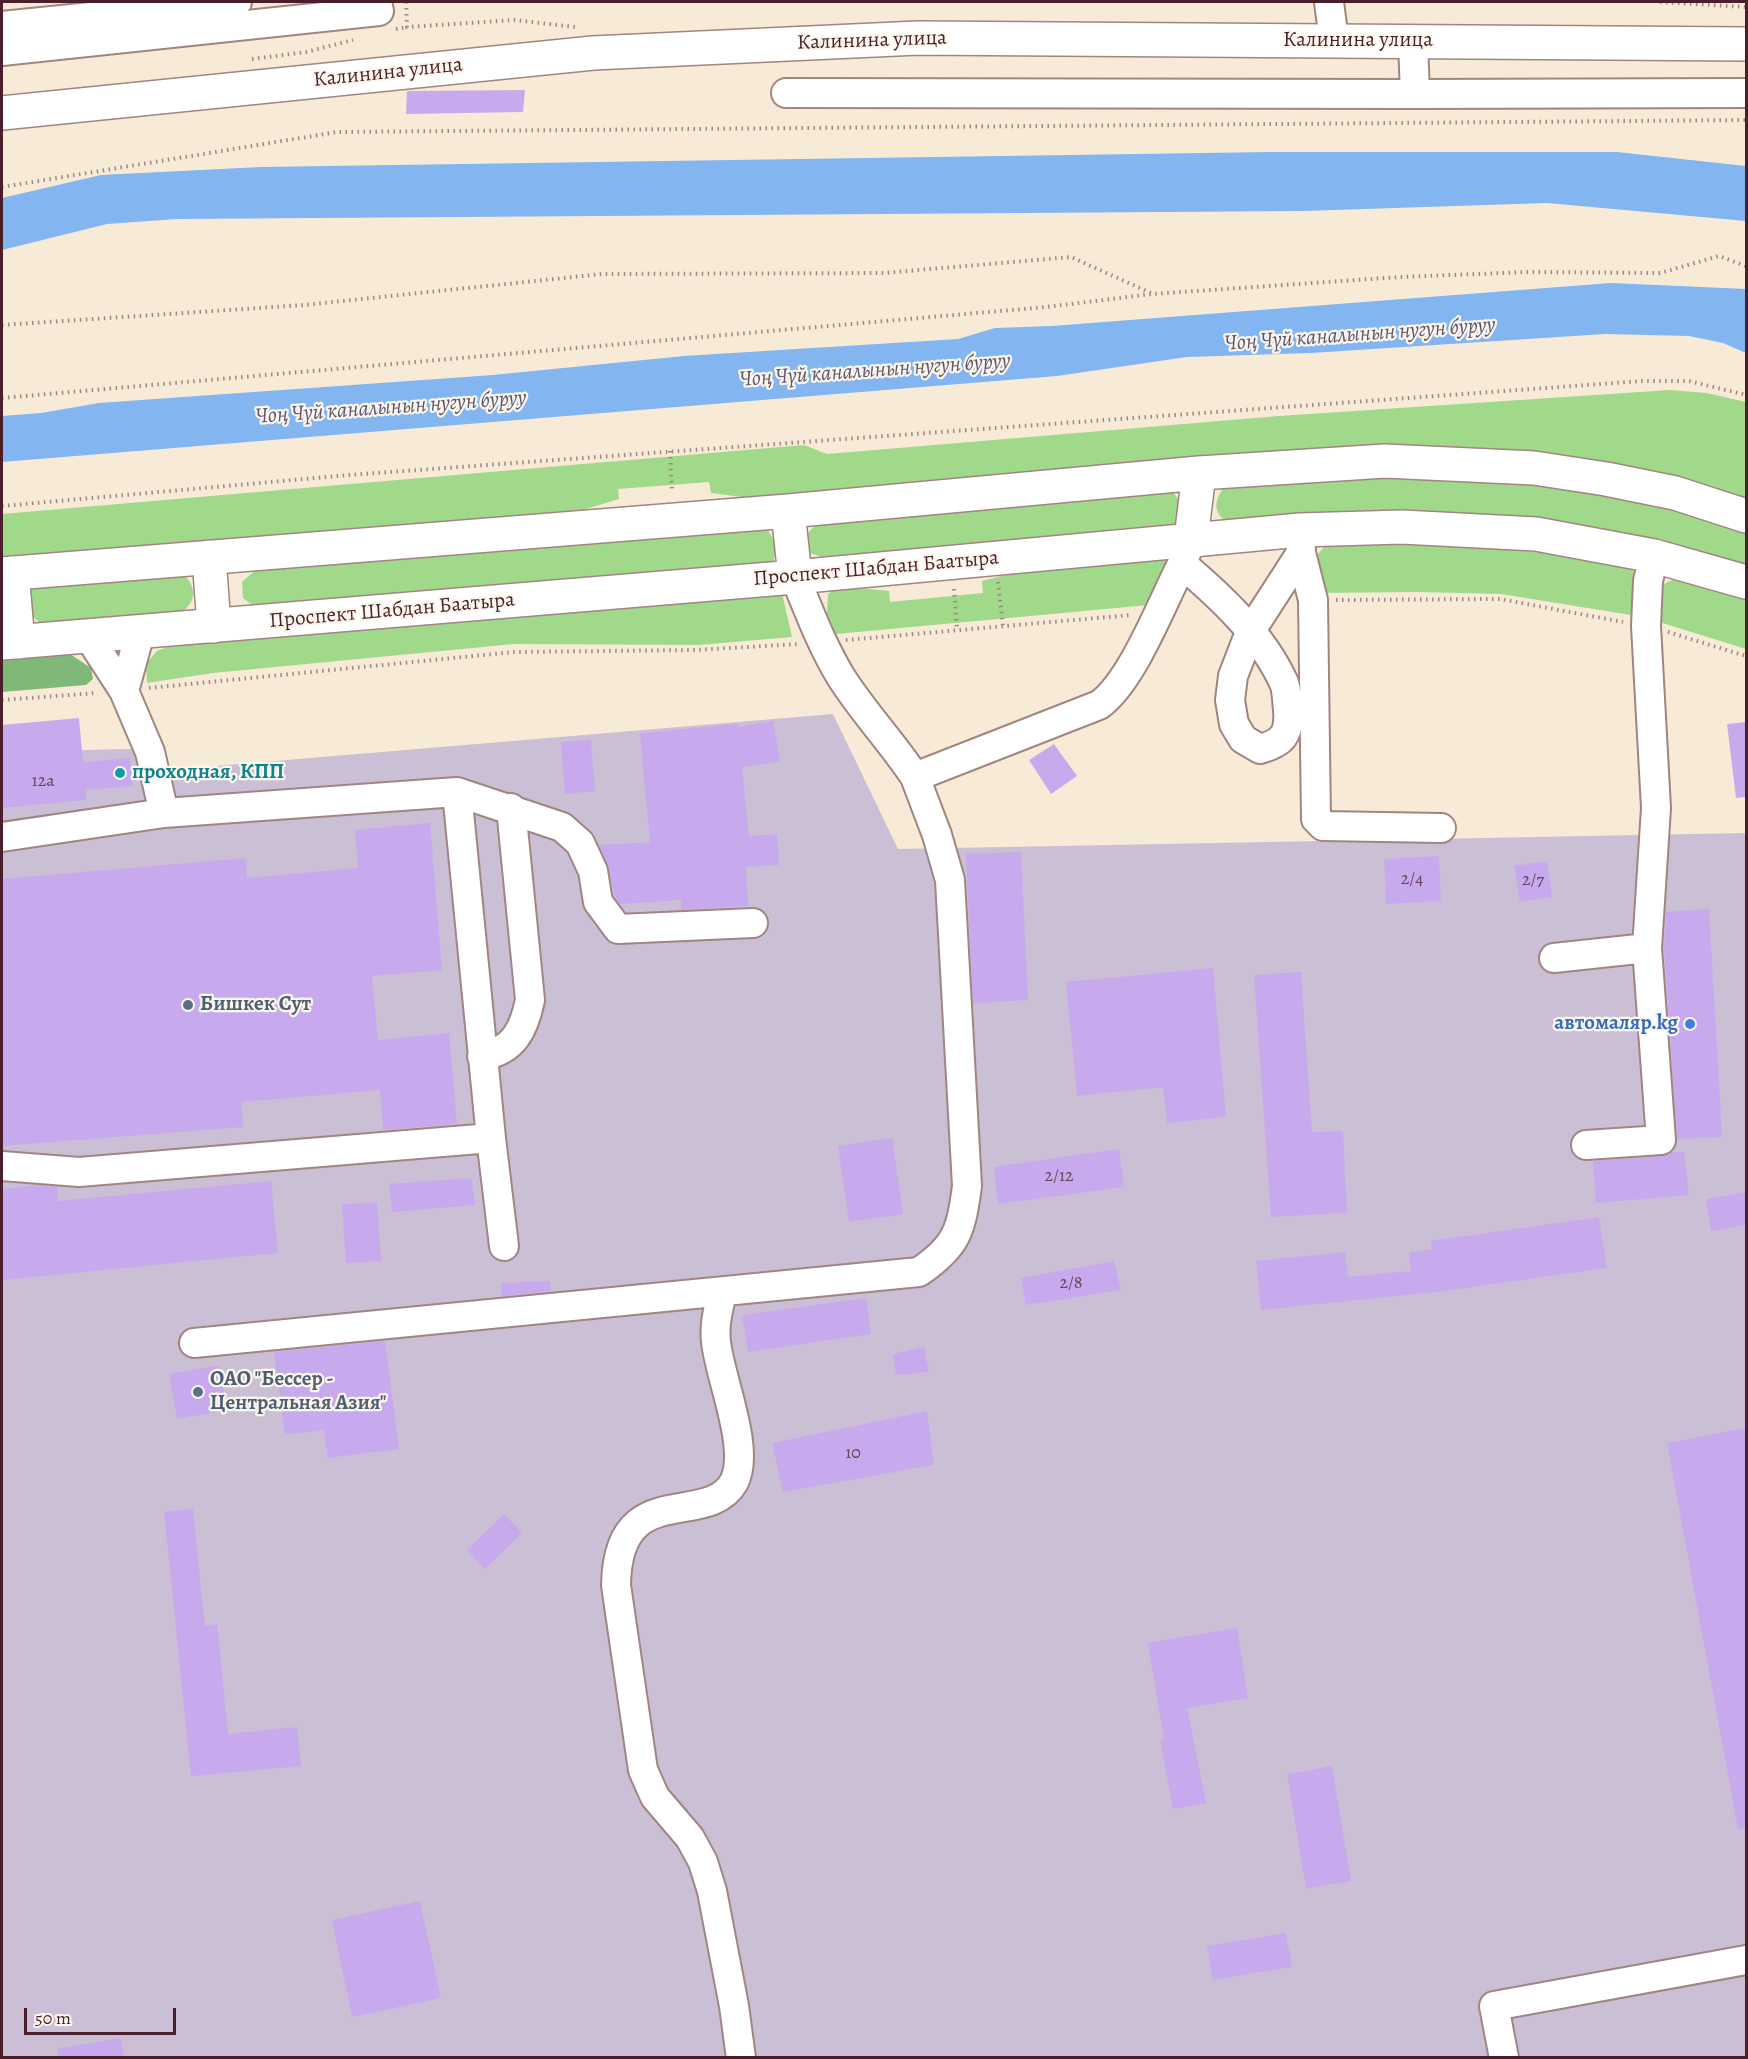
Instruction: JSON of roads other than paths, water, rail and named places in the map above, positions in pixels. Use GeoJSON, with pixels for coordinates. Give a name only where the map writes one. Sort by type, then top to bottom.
{"type":"FeatureCollection","features":[{"type":"Feature","properties":{"kind":"main road","name":"Калинина улица"},"geometry":{"type":"LineString","coordinates":[[2,113],[593,53],[918,38],[1746,44]]}},
{"type":"Feature","properties":{"kind":"main road"},"geometry":{"type":"LineString","coordinates":[[10,642],[7,573],[788,511],[1198,473],[1385,461],[1534,468],[1675,493],[1746,516]]}},
{"type":"Feature","properties":{"kind":"main road"},"geometry":{"type":"LineString","coordinates":[[1186,551],[1198,473]]}},
{"type":"Feature","properties":{"kind":"main road"},"geometry":{"type":"LineString","coordinates":[[788,511],[795,577]]}},
{"type":"Feature","properties":{"kind":"main road","name":"Проспект Шабдан Баатыра"},"geometry":{"type":"LineString","coordinates":[[10,642],[795,577],[1301,542],[1402,527],[1536,534],[1654,556],[1746,582]]}},
{"type":"Feature","properties":{"kind":"main road"},"geometry":{"type":"LineString","coordinates":[[209,557],[214,626]]}},
{"type":"Feature","properties":{"kind":"lane"},"geometry":{"type":"LineString","coordinates":[[2,26],[237,2]]}},
{"type":"Feature","properties":{"kind":"lane"},"geometry":{"type":"LineString","coordinates":[[2,51],[378,11],[378,2]]}},
{"type":"Feature","properties":{"kind":"lane"},"geometry":{"type":"LineString","coordinates":[[1329,2],[1334,41]]}},
{"type":"Feature","properties":{"kind":"lane"},"geometry":{"type":"LineString","coordinates":[[1413,42],[1415,94]]}},
{"type":"Feature","properties":{"kind":"lane"},"geometry":{"type":"LineString","coordinates":[[786,93],[1746,93]]}},
{"type":"Feature","properties":{"kind":"lane"},"geometry":{"type":"LineString","coordinates":[[915,777],[1099,705],[1120,686],[1186,551],[1250,632],[1301,542]]}},
{"type":"Feature","properties":{"kind":"lane"},"geometry":{"type":"LineString","coordinates":[[1301,542],[1313,600],[1316,819],[1323,826],[1440,828]]}},
{"type":"Feature","properties":{"kind":"lane"},"geometry":{"type":"LineString","coordinates":[[1586,1145],[1661,1140],[1647,948],[1656,808],[1646,626],[1648,581],[1654,556]]}},
{"type":"Feature","properties":{"kind":"lane"},"geometry":{"type":"LineString","coordinates":[[194,1343],[919,1272],[952,1245],[962,1227],[967,1186],[950,880],[937,836],[915,777],[891,740],[863,708],[842,678],[822,642],[795,577]]}},
{"type":"Feature","properties":{"kind":"lane"},"geometry":{"type":"LineString","coordinates":[[124,690],[140,633]]}},
{"type":"Feature","properties":{"kind":"lane"},"geometry":{"type":"LineString","coordinates":[[89,637],[124,690],[150,752],[164,813]]}},
{"type":"Feature","properties":{"kind":"lane"},"geometry":{"type":"LineString","coordinates":[[457,792],[482,1056],[504,1246]]}},
{"type":"Feature","properties":{"kind":"lane"},"geometry":{"type":"LineString","coordinates":[[2,837],[164,813],[457,792],[511,808],[562,827],[580,843],[593,871],[598,902],[618,928],[753,923]]}},
{"type":"Feature","properties":{"kind":"lane"},"geometry":{"type":"LineString","coordinates":[[482,1056],[498,1054],[513,1041],[525,1022],[530,1000],[511,808]]}},
{"type":"Feature","properties":{"kind":"lane"},"geometry":{"type":"LineString","coordinates":[[1554,958],[1647,948]]}},
{"type":"Feature","properties":{"kind":"lane"},"geometry":{"type":"LineString","coordinates":[[2,1166],[79,1172],[491,1138]]}},
{"type":"Feature","properties":{"kind":"lane"},"geometry":{"type":"LineString","coordinates":[[722,1293],[716,1334],[737,1440],[739,1466],[733,1483],[722,1494],[702,1503],[670,1508],[649,1516],[633,1527],[622,1543],[616,1563],[616,1585],[643,1770],[655,1797],[690,1838],[703,1862],[712,1891],[734,2006],[741,2058]]}},
{"type":"Feature","properties":{"kind":"lane"},"geometry":{"type":"LineString","coordinates":[[1504,2058],[1494,2006],[1746,1960]]}},
{"type":"Feature","properties":{"kind":"water"},"geometry":{"type":"Polygon","coordinates":[[[1271,152],[1617,152],[1746,166],[1746,221],[1547,203],[1304,211],[177,219],[107,224],[2,250],[2,198],[101,175],[261,167],[1271,152]]]}},
{"type":"Feature","properties":{"kind":"water","name":"Чоң Чүй каналынын нугун буруу"},"geometry":{"type":"Polygon","coordinates":[[[1611,283],[1746,289],[1746,353],[1723,343],[1689,336],[1605,334],[1311,353],[1187,357],[1057,376],[2,462],[2,416],[41,413],[99,403],[493,375],[684,356],[958,339],[995,328],[1052,326],[1611,283]]]}},
{"type":"Feature","properties":{"kind":"place","name":"проходная, КПП"},"geometry":{"type":"Point","coordinates":[120,773]}},
{"type":"Feature","properties":{"kind":"place","name":"Бишкек Сут"},"geometry":{"type":"Point","coordinates":[188,1005]}},
{"type":"Feature","properties":{"kind":"place","name":"автомаляр.kg"},"geometry":{"type":"Point","coordinates":[1690,1024]}},
{"type":"Feature","properties":{"kind":"place","name":"ОАО \"Бессер - Центральная Азия\""},"geometry":{"type":"Point","coordinates":[198,1392]}}]}
